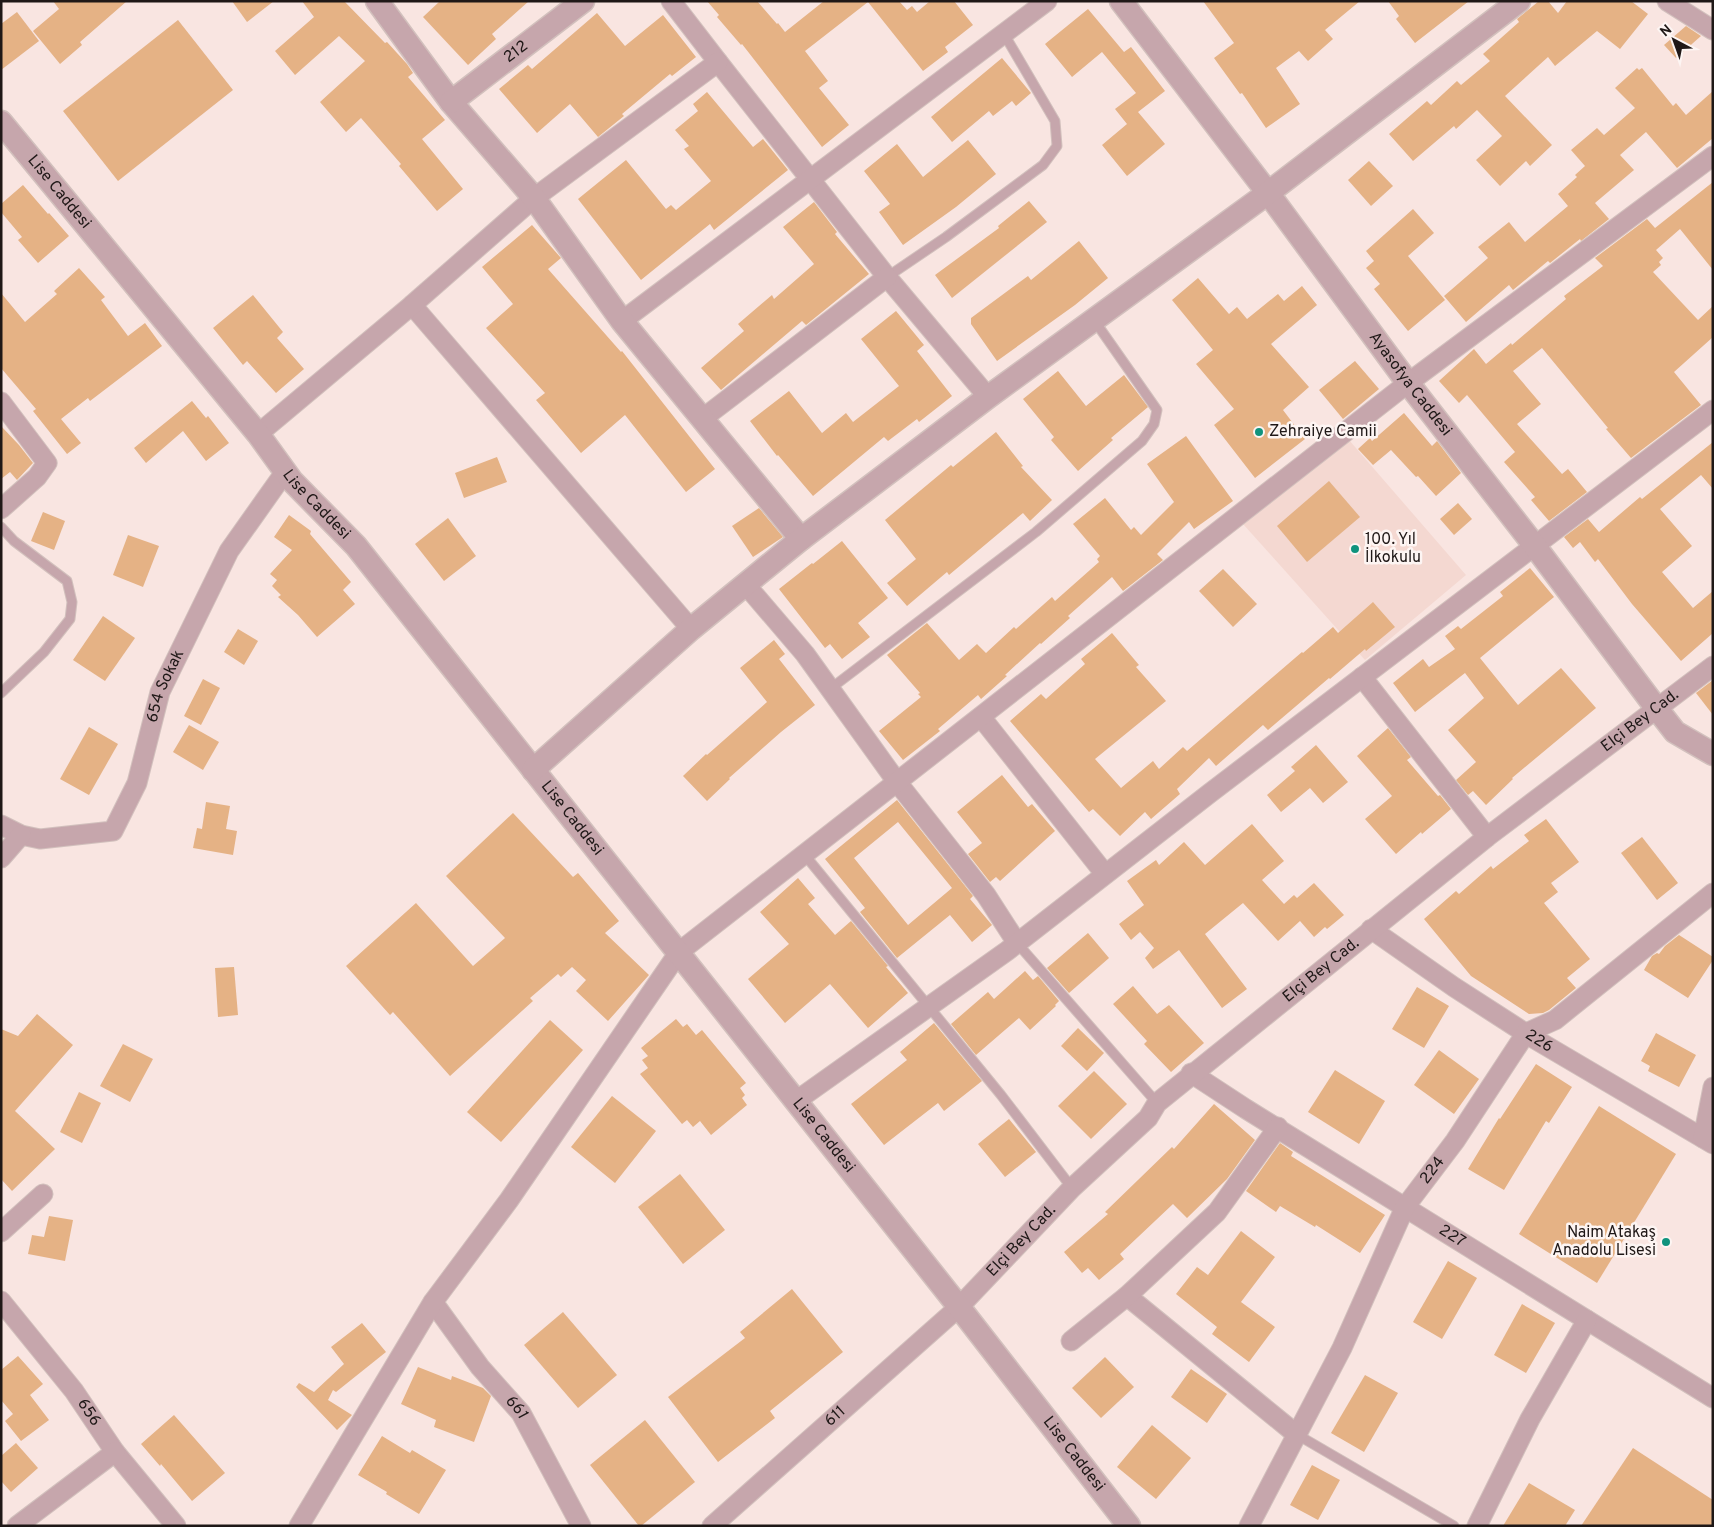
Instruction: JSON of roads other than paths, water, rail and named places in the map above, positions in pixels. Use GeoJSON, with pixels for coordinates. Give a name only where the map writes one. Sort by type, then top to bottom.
{"type":"FeatureCollection","features":[{"type":"Feature","properties":{"kind":"street"},"geometry":{"type":"LineString","coordinates":[[377,1],[451,102],[534,198],[622,321],[801,539]]}},
{"type":"Feature","properties":{"kind":"street","name":"212"},"geometry":{"type":"LineString","coordinates":[[451,102],[583,1]]}},
{"type":"Feature","properties":{"kind":"street"},"geometry":{"type":"LineString","coordinates":[[671,1],[888,277],[988,397]]}},
{"type":"Feature","properties":{"kind":"street"},"geometry":{"type":"LineString","coordinates":[[622,321],[812,180],[1047,1]]}},
{"type":"Feature","properties":{"kind":"street","name":"Ayasofya Caddesi"},"geometry":{"type":"LineString","coordinates":[[1120,1],[1268,193],[1408,382],[1675,732],[1713,754]]}},
{"type":"Feature","properties":{"kind":"street"},"geometry":{"type":"LineString","coordinates":[[533,770],[691,629],[801,539],[988,397],[1268,193],[1519,1]]}},
{"type":"Feature","properties":{"kind":"street"},"geometry":{"type":"LineString","coordinates":[[1667,1],[1713,30]]}},
{"type":"Feature","properties":{"kind":"street"},"geometry":{"type":"LineString","coordinates":[[258,434],[412,305],[534,198],[718,62]]}},
{"type":"Feature","properties":{"kind":"street","name":"Lise Caddesi"},"geometry":{"type":"LineString","coordinates":[[1,122],[258,434],[292,481],[356,546],[679,952],[1130,1526]]}},
{"type":"Feature","properties":{"kind":"street"},"geometry":{"type":"LineString","coordinates":[[299,1526],[432,1302],[509,1200],[679,952],[1408,382],[1713,156]]}},
{"type":"Feature","properties":{"kind":"street"},"geometry":{"type":"LineString","coordinates":[[702,419],[888,277]]}},
{"type":"Feature","properties":{"kind":"street"},"geometry":{"type":"LineString","coordinates":[[412,305],[691,629]]}},
{"type":"Feature","properties":{"kind":"street"},"geometry":{"type":"LineString","coordinates":[[1,402],[47,462],[37,477],[1,509]]}},
{"type":"Feature","properties":{"kind":"street"},"geometry":{"type":"LineString","coordinates":[[796,1101],[1017,943],[1534,545],[1713,410]]}},
{"type":"Feature","properties":{"kind":"street","name":"654 Sokak"},"geometry":{"type":"LineString","coordinates":[[21,835],[40,840],[112,831],[137,783],[160,692],[229,551],[286,472]]}},
{"type":"Feature","properties":{"kind":"street"},"geometry":{"type":"LineString","coordinates":[[746,585],[805,654],[897,782],[986,895],[1017,943]]}},
{"type":"Feature","properties":{"kind":"street","name":"Elçi Bey Cad."},"geometry":{"type":"LineString","coordinates":[[959,1307],[1072,1188],[1148,1118],[1157,1102],[1191,1073],[1487,837],[1713,666]]}},
{"type":"Feature","properties":{"kind":"street"},"geometry":{"type":"LineString","coordinates":[[1362,677],[1487,837]]}},
{"type":"Feature","properties":{"kind":"street"},"geometry":{"type":"LineString","coordinates":[[980,717],[1105,874]]}},
{"type":"Feature","properties":{"kind":"street"},"geometry":{"type":"LineString","coordinates":[[1,825],[21,835],[1,858]]}},
{"type":"Feature","properties":{"kind":"street"},"geometry":{"type":"LineString","coordinates":[[1526,1033],[1555,1020],[1713,893]]}},
{"type":"Feature","properties":{"kind":"street","name":"226"},"geometry":{"type":"LineString","coordinates":[[1371,929],[1454,987],[1526,1033],[1708,1141]]}},
{"type":"Feature","properties":{"kind":"street","name":"224"},"geometry":{"type":"LineString","coordinates":[[1249,1526],[1342,1348],[1405,1207],[1455,1141],[1526,1033]]}},
{"type":"Feature","properties":{"kind":"street","name":"227"},"geometry":{"type":"LineString","coordinates":[[1191,1073],[1713,1398]]}},
{"type":"Feature","properties":{"kind":"street"},"geometry":{"type":"LineString","coordinates":[[1708,1141],[1713,1087]]}},
{"type":"Feature","properties":{"kind":"street"},"geometry":{"type":"LineString","coordinates":[[1071,1341],[1128,1296],[1217,1212],[1278,1128]]}},
{"type":"Feature","properties":{"kind":"street"},"geometry":{"type":"LineString","coordinates":[[1,1232],[44,1194]]}},
{"type":"Feature","properties":{"kind":"street"},"geometry":{"type":"LineString","coordinates":[[1128,1296],[1296,1434]]}},
{"type":"Feature","properties":{"kind":"street","name":"656"},"geometry":{"type":"LineString","coordinates":[[1,1301],[74,1391],[115,1452],[176,1526]]}},
{"type":"Feature","properties":{"kind":"street","name":"661"},"geometry":{"type":"LineString","coordinates":[[432,1302],[480,1368],[521,1413],[581,1526]]}},
{"type":"Feature","properties":{"kind":"street","name":"611"},"geometry":{"type":"LineString","coordinates":[[712,1526],[959,1307]]}},
{"type":"Feature","properties":{"kind":"street"},"geometry":{"type":"LineString","coordinates":[[1477,1526],[1530,1419],[1587,1320]]}},
{"type":"Feature","properties":{"kind":"street"},"geometry":{"type":"LineString","coordinates":[[17,1526],[115,1452]]}},
{"type":"Feature","properties":{"kind":"lane"},"geometry":{"type":"LineString","coordinates":[[888,277],[1042,165],[1057,146],[1055,121],[1004,34]]}},
{"type":"Feature","properties":{"kind":"lane"},"geometry":{"type":"LineString","coordinates":[[830,689],[1036,532],[1142,441],[1154,424],[1157,410],[1094,320]]}},
{"type":"Feature","properties":{"kind":"lane"},"geometry":{"type":"LineString","coordinates":[[1,527],[14,541],[67,581],[72,602],[70,619],[50,646],[1,693]]}},
{"type":"Feature","properties":{"kind":"lane"},"geometry":{"type":"LineString","coordinates":[[804,854],[1001,1095],[1072,1188]]}},
{"type":"Feature","properties":{"kind":"lane"},"geometry":{"type":"LineString","coordinates":[[1017,943],[1157,1102]]}},
{"type":"Feature","properties":{"kind":"lane"},"geometry":{"type":"LineString","coordinates":[[1296,1434],[1454,1526]]}},
{"type":"Feature","properties":{"kind":"place","name":"Zehraiye Camii"},"geometry":{"type":"Point","coordinates":[1259,432]}},
{"type":"Feature","properties":{"kind":"place","name":"100. Yıl İlkokulu"},"geometry":{"type":"Point","coordinates":[1355,549]}},
{"type":"Feature","properties":{"kind":"place","name":"Naim Atakaş Anadolu Lisesi"},"geometry":{"type":"Point","coordinates":[1666,1242]}}]}
